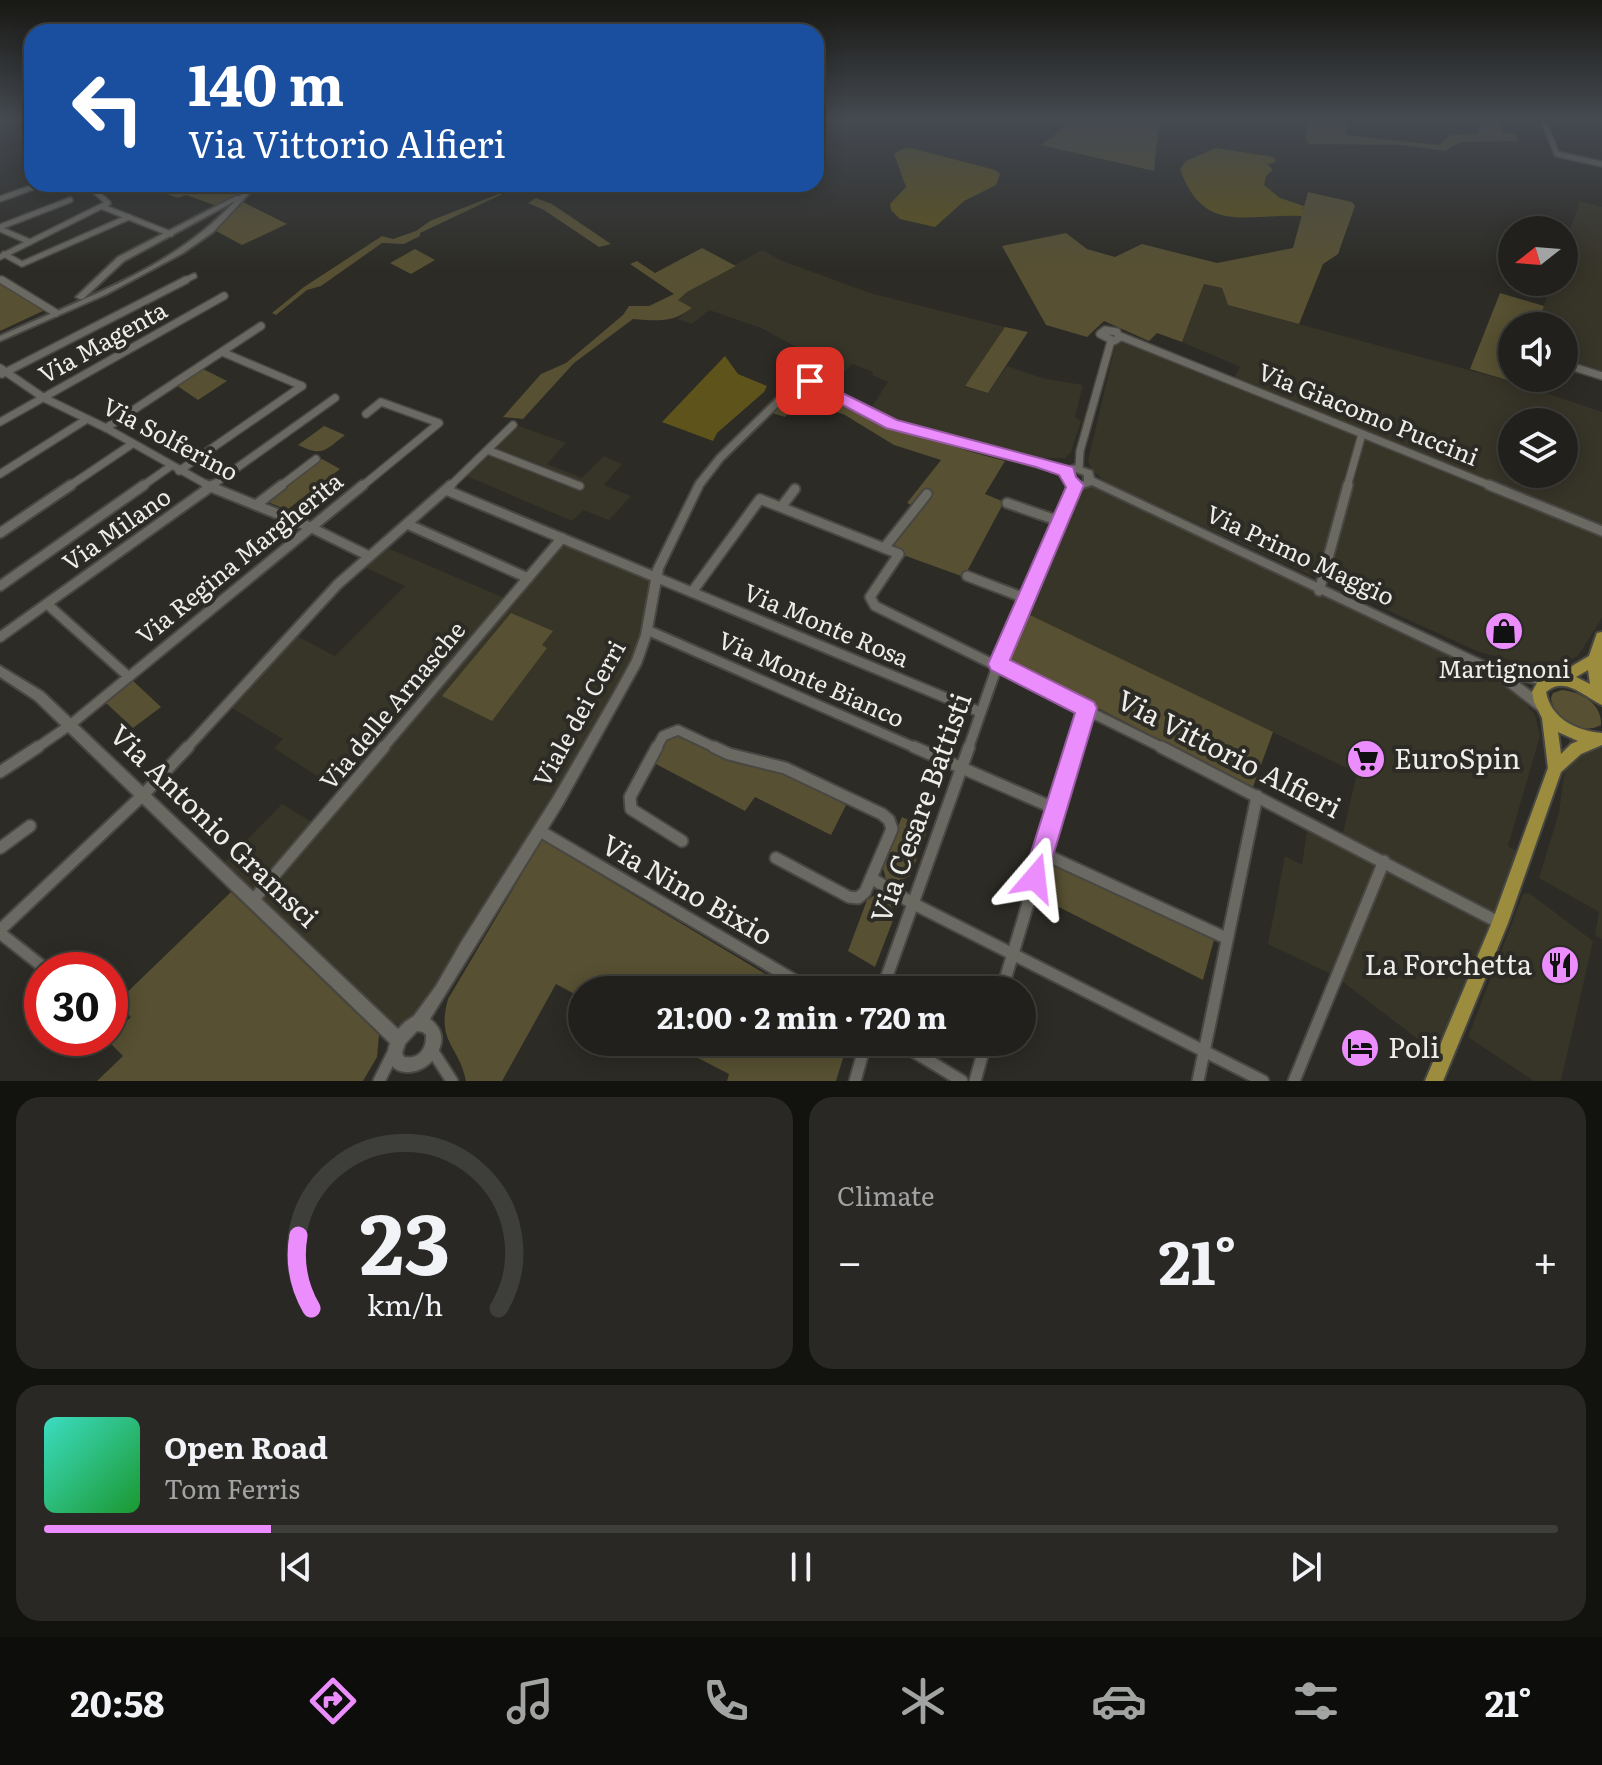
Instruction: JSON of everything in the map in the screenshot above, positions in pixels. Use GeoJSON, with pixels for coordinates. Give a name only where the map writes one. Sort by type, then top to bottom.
{"type":"FeatureCollection","features":[{"type":"Feature","properties":{"kind":"main road"},"geometry":{"type":"LineString","coordinates":[[1602,637],[1593,660],[1595,682],[1602,697]]}},
{"type":"Feature","properties":{"kind":"main road"},"geometry":{"type":"LineString","coordinates":[[1555,768],[1546,712],[1539,692],[1593,660]]}},
{"type":"Feature","properties":{"kind":"main road"},"geometry":{"type":"LineString","coordinates":[[1555,680],[1584,687],[1602,697]]}},
{"type":"Feature","properties":{"kind":"main road"},"geometry":{"type":"LineString","coordinates":[[1546,712],[1579,736],[1601,739]]}},
{"type":"Feature","properties":{"kind":"main road"},"geometry":{"type":"LineString","coordinates":[[1434,1081],[1500,923],[1555,768],[1576,749],[1601,739]]}},
{"type":"Feature","properties":{"kind":"street"},"geometry":{"type":"LineString","coordinates":[[0,199],[24,190]]}},
{"type":"Feature","properties":{"kind":"street"},"geometry":{"type":"LineString","coordinates":[[2,256],[109,202],[96,192]]}},
{"type":"Feature","properties":{"kind":"street"},"geometry":{"type":"LineString","coordinates":[[60,311],[87,292],[121,259],[246,192]]}},
{"type":"Feature","properties":{"kind":"street"},"geometry":{"type":"LineString","coordinates":[[0,339],[172,255],[218,224],[246,192]]}},
{"type":"Feature","properties":{"kind":"street"},"geometry":{"type":"LineString","coordinates":[[0,228],[70,200]]}},
{"type":"Feature","properties":{"kind":"street"},"geometry":{"type":"LineString","coordinates":[[103,207],[171,234]]}},
{"type":"Feature","properties":{"kind":"street"},"geometry":{"type":"LineString","coordinates":[[2,256],[22,264],[129,217]]}},
{"type":"Feature","properties":{"kind":"street"},"geometry":{"type":"LineString","coordinates":[[197,219],[218,224]]}},
{"type":"Feature","properties":{"kind":"street"},"geometry":{"type":"LineString","coordinates":[[0,228],[30,242]]}},
{"type":"Feature","properties":{"kind":"street"},"geometry":{"type":"LineString","coordinates":[[2,372],[194,276]]}},
{"type":"Feature","properties":{"kind":"street"},"geometry":{"type":"LineString","coordinates":[[0,279],[60,311]]}},
{"type":"Feature","properties":{"kind":"street"},"geometry":{"type":"LineString","coordinates":[[87,292],[97,293]]}},
{"type":"Feature","properties":{"kind":"street","name":"Via Magenta"},"geometry":{"type":"LineString","coordinates":[[0,422],[224,296]]}},
{"type":"Feature","properties":{"kind":"street"},"geometry":{"type":"LineString","coordinates":[[106,428],[261,326]]}},
{"type":"Feature","properties":{"kind":"street"},"geometry":{"type":"LineString","coordinates":[[1091,481],[1086,485],[1075,485],[1068,480],[1067,472],[1079,468],[1080,451],[1111,341],[1120,336],[1111,330],[1101,332],[1102,337],[1111,341]]}},
{"type":"Feature","properties":{"kind":"street","name":"Via Giacomo Puccini"},"geometry":{"type":"LineString","coordinates":[[1120,336],[1602,531]]}},
{"type":"Feature","properties":{"kind":"street"},"geometry":{"type":"LineString","coordinates":[[0,586],[302,386],[222,352]]}},
{"type":"Feature","properties":{"kind":"street"},"geometry":{"type":"LineString","coordinates":[[1578,368],[1602,376]]}},
{"type":"Feature","properties":{"kind":"street","name":"Via Solferino"},"geometry":{"type":"LineString","coordinates":[[2,372],[211,488],[310,527],[369,556]]}},
{"type":"Feature","properties":{"kind":"street","name":"Viale dei Cerri"},"geometry":{"type":"LineString","coordinates":[[406,1033],[433,1006],[458,959],[540,831],[633,669],[647,630],[656,577],[693,493],[706,474],[793,387],[804,382],[816,383],[855,407],[892,424],[1067,472]]}},
{"type":"Feature","properties":{"kind":"street","name":"Via Milano"},"geometry":{"type":"LineString","coordinates":[[0,637],[335,398]]}},
{"type":"Feature","properties":{"kind":"street","name":"Via Regina Margherita"},"geometry":{"type":"LineString","coordinates":[[0,772],[70,725],[439,423],[381,402],[366,414]]}},
{"type":"Feature","properties":{"kind":"street"},"geometry":{"type":"LineString","coordinates":[[0,474],[87,419]]}},
{"type":"Feature","properties":{"kind":"street"},"geometry":{"type":"LineString","coordinates":[[25,952],[0,931],[144,794],[338,584],[490,451],[513,425]]}},
{"type":"Feature","properties":{"kind":"street"},"geometry":{"type":"LineString","coordinates":[[1319,591],[1362,434]]}},
{"type":"Feature","properties":{"kind":"street"},"geometry":{"type":"LineString","coordinates":[[0,533],[132,444]]}},
{"type":"Feature","properties":{"kind":"street"},"geometry":{"type":"LineString","coordinates":[[490,451],[580,486]]}},
{"type":"Feature","properties":{"kind":"street"},"geometry":{"type":"LineString","coordinates":[[256,505],[316,459]]}},
{"type":"Feature","properties":{"kind":"street","name":"Via Primo Maggio"},"geometry":{"type":"LineString","coordinates":[[1079,468],[1089,473],[1091,481],[1490,669],[1546,712]]}},
{"type":"Feature","properties":{"kind":"street","name":"Via Cesare Battisti"},"geometry":{"type":"LineString","coordinates":[[887,976],[998,664],[1075,485]]}},
{"type":"Feature","properties":{"kind":"street"},"geometry":{"type":"LineString","coordinates":[[782,506],[795,489]]}},
{"type":"Feature","properties":{"kind":"street","name":"Via Monte Rosa"},"geometry":{"type":"LineString","coordinates":[[446,490],[980,712]]}},
{"type":"Feature","properties":{"kind":"street"},"geometry":{"type":"LineString","coordinates":[[692,592],[756,501],[763,499],[884,548],[927,494]]}},
{"type":"Feature","properties":{"kind":"street"},"geometry":{"type":"LineString","coordinates":[[1007,503],[1059,521]]}},
{"type":"Feature","properties":{"kind":"street"},"geometry":{"type":"LineString","coordinates":[[407,524],[528,578]]}},
{"type":"Feature","properties":{"kind":"street","name":"Via delle Arnasche"},"geometry":{"type":"LineString","coordinates":[[254,899],[562,538]]}},
{"type":"Feature","properties":{"kind":"street","name":"Via Vittorio Alfieri"},"geometry":{"type":"LineString","coordinates":[[884,548],[899,554],[872,594],[871,603],[1087,708],[1500,923]]}},
{"type":"Feature","properties":{"kind":"street"},"geometry":{"type":"LineString","coordinates":[[967,576],[1027,599]]}},
{"type":"Feature","properties":{"kind":"street"},"geometry":{"type":"LineString","coordinates":[[47,604],[129,677]]}},
{"type":"Feature","properties":{"kind":"street","name":"Via Monte Bianco"},"geometry":{"type":"LineString","coordinates":[[647,630],[1056,809]]}},
{"type":"Feature","properties":{"kind":"street","name":"Via Primo Maggio"},"geometry":{"type":"LineString","coordinates":[[1490,669],[1555,680]]}},
{"type":"Feature","properties":{"kind":"street","name":"Via Antonio Gramsci"},"geometry":{"type":"LineString","coordinates":[[3,676],[39,696],[254,899],[406,1033],[397,1060],[404,1066]]}},
{"type":"Feature","properties":{"kind":"street"},"geometry":{"type":"LineString","coordinates":[[1007,976],[1087,708]]}},
{"type":"Feature","properties":{"kind":"street"},"geometry":{"type":"LineString","coordinates":[[682,841],[631,809],[630,797],[663,736],[678,730],[729,754],[785,768],[882,814],[892,829],[865,892],[858,898],[849,897],[776,858]]}},
{"type":"Feature","properties":{"kind":"street"},"geometry":{"type":"LineString","coordinates":[[1198,1081],[1257,796]]}},
{"type":"Feature","properties":{"kind":"street"},"geometry":{"type":"LineString","coordinates":[[0,848],[30,826]]}},
{"type":"Feature","properties":{"kind":"street","name":"Via Nino Bixio"},"geometry":{"type":"LineString","coordinates":[[540,831],[787,976]]}},
{"type":"Feature","properties":{"kind":"street"},"geometry":{"type":"LineString","coordinates":[[1042,853],[1226,938]]}},
{"type":"Feature","properties":{"kind":"street"},"geometry":{"type":"LineString","coordinates":[[1294,1081],[1384,861]]}},
{"type":"Feature","properties":{"kind":"street"},"geometry":{"type":"LineString","coordinates":[[871,878],[912,903],[1263,1081]]}},
{"type":"Feature","properties":{"kind":"street"},"geometry":{"type":"LineString","coordinates":[[406,1033],[435,1038],[428,1055],[414,1066],[404,1066],[381,1079],[406,1033]]}},
{"type":"Feature","properties":{"kind":"street"},"geometry":{"type":"LineString","coordinates":[[428,1055],[442,1064],[452,1081]]}},
{"type":"Feature","properties":{"kind":"street"},"geometry":{"type":"LineString","coordinates":[[855,1081],[862,1056]]}},
{"type":"Feature","properties":{"kind":"street"},"geometry":{"type":"LineString","coordinates":[[921,1056],[962,1081]]}},
{"type":"Feature","properties":{"kind":"street"},"geometry":{"type":"LineString","coordinates":[[975,1081],[982,1056]]}},
{"type":"Feature","properties":{"kind":"shaded area"},"geometry":{"type":"Polygon","coordinates":[[[900,170],[996,170],[1000,174],[996,185],[964,201],[935,227],[900,219],[891,210],[890,204],[906,187],[900,170]]]}},
{"type":"Feature","properties":{"kind":"shaded area"},"geometry":{"type":"Polygon","coordinates":[[[1181,170],[1272,170],[1266,176],[1264,185],[1280,198],[1304,206],[1302,216],[1229,216],[1214,213],[1201,204],[1181,170]]]}},
{"type":"Feature","properties":{"kind":"shaded area"},"geometry":{"type":"Polygon","coordinates":[[[242,192],[217,206],[186,195],[178,198],[163,193],[242,192]]]}},
{"type":"Feature","properties":{"kind":"shaded area"},"geometry":{"type":"Polygon","coordinates":[[[507,192],[420,233],[420,236],[404,244],[382,243],[321,286],[307,290],[276,315],[272,313],[304,287],[382,236],[393,239],[416,231],[430,221],[507,192]]]}},
{"type":"Feature","properties":{"kind":"shaded area"},"geometry":{"type":"Polygon","coordinates":[[[1308,192],[1352,202],[1355,206],[1338,254],[1323,264],[1299,324],[1228,305],[1222,288],[1204,284],[1182,342],[1157,333],[1149,341],[1104,321],[1087,337],[1046,325],[1002,246],[1066,233],[1087,249],[1115,257],[1142,244],[1217,263],[1293,248],[1308,192]]]}},
{"type":"Feature","properties":{"kind":"shaded area"},"geometry":{"type":"Polygon","coordinates":[[[536,198],[552,204],[611,244],[599,247],[544,210],[528,203],[536,198]]]}},
{"type":"Feature","properties":{"kind":"shaded area"},"geometry":{"type":"Polygon","coordinates":[[[1580,201],[1602,207],[1602,373],[1578,365],[1578,312],[1542,312],[1547,296],[1578,296],[1578,216],[1575,216],[1580,201]]]}},
{"type":"Feature","properties":{"kind":"shaded area"},"geometry":{"type":"Polygon","coordinates":[[[243,202],[287,224],[242,245],[216,231],[243,202]]]}},
{"type":"Feature","properties":{"kind":"shaded area"},"geometry":{"type":"Polygon","coordinates":[[[702,248],[736,266],[678,300],[692,308],[664,320],[633,319],[574,363],[523,419],[503,417],[541,374],[566,363],[623,315],[629,306],[649,306],[674,294],[630,264],[637,261],[655,273],[702,248]]]}},
{"type":"Feature","properties":{"kind":"shaded area"},"geometry":{"type":"Polygon","coordinates":[[[415,249],[435,260],[411,274],[390,263],[415,249]]]}},
{"type":"Feature","properties":{"kind":"shaded area"},"geometry":{"type":"Polygon","coordinates":[[[762,250],[780,260],[870,293],[1005,327],[965,387],[988,393],[1007,366],[1042,378],[1083,385],[1075,417],[1081,421],[1071,452],[1065,458],[1041,458],[899,419],[871,408],[888,382],[872,375],[873,372],[852,364],[833,384],[803,364],[811,355],[761,328],[709,310],[692,324],[677,319],[692,308],[677,300],[762,250]]]}},
{"type":"Feature","properties":{"kind":"shaded area"},"geometry":{"type":"Polygon","coordinates":[[[0,282],[45,310],[0,331],[0,282]]]}},
{"type":"Feature","properties":{"kind":"shaded area"},"geometry":{"type":"Polygon","coordinates":[[[1204,284],[1222,288],[1228,305],[1498,378],[1498,392],[1543,392],[1602,412],[1602,618],[1578,656],[1561,665],[1534,666],[1479,652],[1106,482],[1093,471],[1088,461],[1115,346],[1127,341],[1232,383],[1240,367],[1182,342],[1204,284]]]}},
{"type":"Feature","properties":{"kind":"shaded area"},"geometry":{"type":"Polygon","coordinates":[[[1499,296],[1510,296],[1544,306],[1542,312],[1498,312],[1498,377],[1470,369],[1499,296]]]}},
{"type":"Feature","properties":{"kind":"shaded area"},"geometry":{"type":"Polygon","coordinates":[[[1005,327],[1028,332],[988,393],[965,386],[1005,327]]]}},
{"type":"Feature","properties":{"kind":"shaded area"},"geometry":{"type":"Polygon","coordinates":[[[725,356],[738,374],[767,386],[764,392],[717,433],[713,441],[662,422],[725,356]]]}},
{"type":"Feature","properties":{"kind":"shaded area"},"geometry":{"type":"Polygon","coordinates":[[[201,368],[227,381],[198,400],[176,385],[201,368]]]}},
{"type":"Feature","properties":{"kind":"shaded area"},"geometry":{"type":"Polygon","coordinates":[[[814,385],[861,411],[906,430],[1005,461],[985,494],[1004,502],[964,577],[881,547],[914,506],[907,503],[941,460],[894,445],[845,415],[801,399],[785,417],[772,413],[794,389],[814,385]]]}},
{"type":"Feature","properties":{"kind":"shaded area"},"geometry":{"type":"Polygon","coordinates":[[[511,423],[566,443],[547,464],[582,478],[604,456],[622,464],[604,485],[631,496],[609,520],[583,510],[572,521],[462,474],[511,423]]]}},
{"type":"Feature","properties":{"kind":"shaded area"},"geometry":{"type":"Polygon","coordinates":[[[324,426],[345,435],[323,450],[313,451],[298,445],[324,426]]]}},
{"type":"Feature","properties":{"kind":"shaded area"},"geometry":{"type":"Polygon","coordinates":[[[322,459],[340,469],[287,510],[268,502],[322,459]]]}},
{"type":"Feature","properties":{"kind":"shaded area"},"geometry":{"type":"Polygon","coordinates":[[[1092,483],[1431,643],[1517,693],[1535,715],[1540,736],[1508,846],[1522,854],[1499,921],[1342,837],[1357,773],[1024,612],[1076,486],[1092,483]]]}},
{"type":"Feature","properties":{"kind":"shaded area"},"geometry":{"type":"Polygon","coordinates":[[[563,539],[654,577],[637,658],[530,845],[416,1020],[403,1027],[374,1012],[223,864],[282,804],[315,824],[342,792],[274,748],[283,739],[227,705],[293,634],[335,656],[405,586],[360,565],[383,546],[511,601],[563,539]]]}},
{"type":"Feature","properties":{"kind":"shaded area"},"geometry":{"type":"Polygon","coordinates":[[[511,613],[553,631],[542,645],[547,648],[492,721],[442,696],[511,613]]]}},
{"type":"Feature","properties":{"kind":"shaded area"},"geometry":{"type":"Polygon","coordinates":[[[1028,614],[1273,732],[1253,787],[1007,662],[1028,614]]]}},
{"type":"Feature","properties":{"kind":"shaded area"},"geometry":{"type":"Polygon","coordinates":[[[132,680],[161,707],[133,728],[105,702],[132,680]]]}},
{"type":"Feature","properties":{"kind":"shaded area"},"geometry":{"type":"Polygon","coordinates":[[[1562,690],[1589,700],[1598,711],[1601,725],[1586,729],[1563,719],[1551,698],[1553,693],[1562,690]]]}},
{"type":"Feature","properties":{"kind":"shaded area"},"geometry":{"type":"Polygon","coordinates":[[[1570,733],[1602,740],[1602,939],[1595,935],[1599,912],[1539,878],[1559,812],[1570,733]]]}},
{"type":"Feature","properties":{"kind":"shaded area"},"geometry":{"type":"Polygon","coordinates":[[[678,736],[738,764],[783,773],[846,805],[831,835],[755,797],[745,811],[654,763],[667,738],[678,736]]]}},
{"type":"Feature","properties":{"kind":"shaded area"},"geometry":{"type":"Polygon","coordinates":[[[902,817],[928,829],[910,876],[894,883],[886,879],[882,865],[902,817]]]}},
{"type":"Feature","properties":{"kind":"shaded area"},"geometry":{"type":"Polygon","coordinates":[[[1308,824],[1498,923],[1440,1056],[1335,976],[1268,944],[1285,856],[1302,865],[1308,824]]]}},
{"type":"Feature","properties":{"kind":"shaded area"},"geometry":{"type":"Polygon","coordinates":[[[542,840],[769,976],[568,976],[568,990],[556,984],[502,1081],[466,1081],[447,1035],[445,1014],[448,999],[542,840]]]}},
{"type":"Feature","properties":{"kind":"shaded area"},"geometry":{"type":"Polygon","coordinates":[[[1048,860],[1215,936],[1203,980],[1037,896],[1048,860]]]}},
{"type":"Feature","properties":{"kind":"shaded area"},"geometry":{"type":"Polygon","coordinates":[[[231,892],[379,1035],[377,1057],[363,1081],[97,1081],[123,1056],[128,1056],[128,1020],[131,1017],[128,1014],[128,991],[231,892]]]}},
{"type":"Feature","properties":{"kind":"shaded area"},"geometry":{"type":"Polygon","coordinates":[[[1529,893],[1593,941],[1561,1081],[1534,1081],[1468,1037],[1523,894],[1529,893]]]}},
{"type":"Feature","properties":{"kind":"shaded area"},"geometry":{"type":"Polygon","coordinates":[[[876,894],[888,896],[895,915],[875,967],[848,951],[867,900],[876,894]]]}},
{"type":"Feature","properties":{"kind":"shaded area"},"geometry":{"type":"Polygon","coordinates":[[[694,1056],[844,1056],[836,1081],[727,1081],[729,1074],[694,1056]]]}},
{"type":"Feature","properties":{"kind":"place","name":"Martignoni"},"geometry":{"type":"Point","coordinates":[1504,631]}},
{"type":"Feature","properties":{"kind":"place","name":"EuroSpin"},"geometry":{"type":"Point","coordinates":[1366,759]}},
{"type":"Feature","properties":{"kind":"place","name":"La Forchetta"},"geometry":{"type":"Point","coordinates":[1560,965]}},
{"type":"Feature","properties":{"kind":"place","name":"Poli"},"geometry":{"type":"Point","coordinates":[1360,1048]}},
{"type":"Feature","properties":{"kind":"route"},"geometry":{"type":"LineString","coordinates":[[810,381],[862,411],[892,424],[1067,472],[1066,477],[1075,485],[998,664],[1087,708],[1035,878]]}}]}
